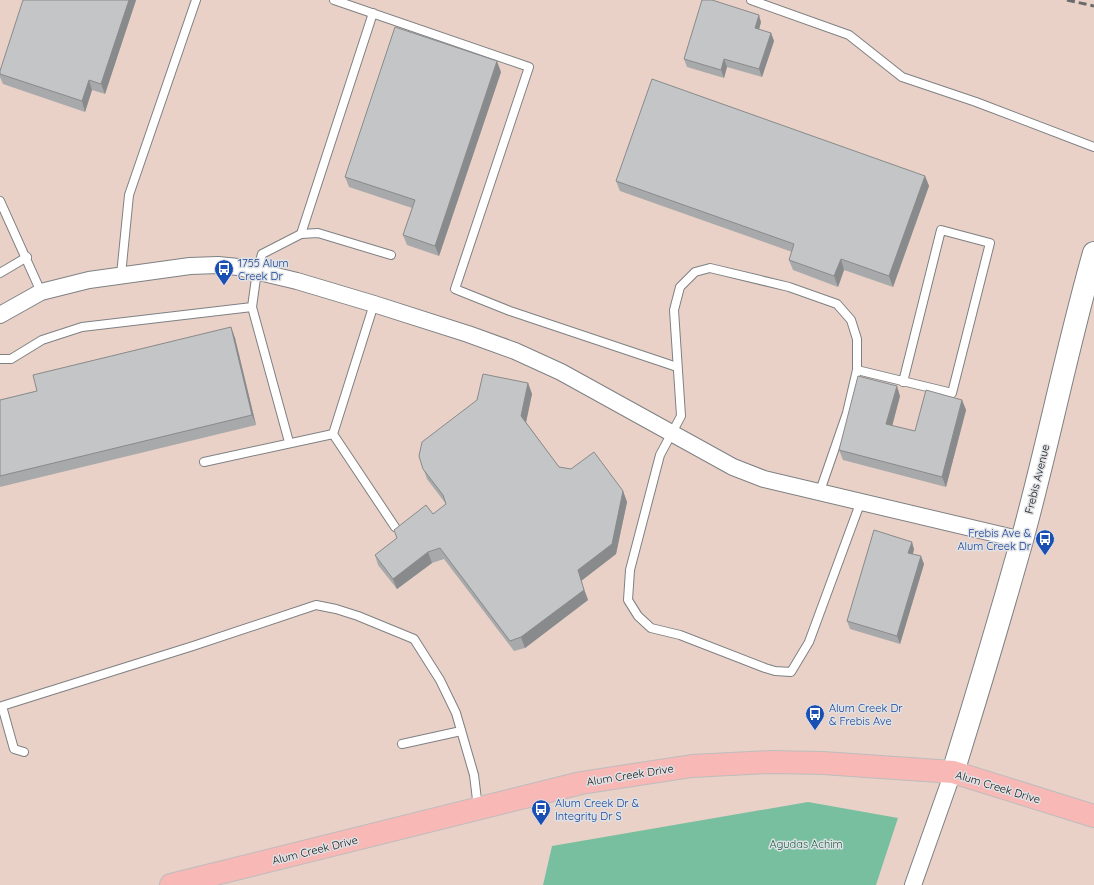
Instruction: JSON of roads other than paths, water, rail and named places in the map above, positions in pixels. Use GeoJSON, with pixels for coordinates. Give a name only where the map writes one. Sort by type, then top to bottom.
{"type":"FeatureCollection","features":[{"type":"Feature","properties":{"kind":"main road","name":"Frebis Avenue"},"geometry":{"type":"LineString","coordinates":[[953,772],[992,648],[1022,540],[1074,325],[1094,253]]}},
{"type":"Feature","properties":{"kind":"main road","name":"Alum Creek Drive"},"geometry":{"type":"LineString","coordinates":[[171,885],[581,783],[692,766],[770,762],[815,763],[953,772],[1094,816]]}},
{"type":"Feature","properties":{"kind":"street"},"geometry":{"type":"LineString","coordinates":[[0,315],[41,292],[73,283],[161,269],[218,265],[257,271],[374,304],[468,334],[515,351],[561,372],[733,467],[764,479],[820,491],[1022,540]]}},
{"type":"Feature","properties":{"kind":"street"},"geometry":{"type":"LineString","coordinates":[[913,885],[953,772]]}},
{"type":"Feature","properties":{"kind":"lane"},"geometry":{"type":"LineString","coordinates":[[121,275],[129,196],[196,0]]}},
{"type":"Feature","properties":{"kind":"lane"},"geometry":{"type":"LineString","coordinates":[[334,0],[529,67],[456,289],[510,311],[677,367]]}},
{"type":"Feature","properties":{"kind":"lane"},"geometry":{"type":"LineString","coordinates":[[751,0],[849,35],[902,77],[976,102],[1094,147]]}},
{"type":"Feature","properties":{"kind":"lane"},"geometry":{"type":"LineString","coordinates":[[301,234],[372,13]]}},
{"type":"Feature","properties":{"kind":"lane"},"geometry":{"type":"LineString","coordinates":[[0,201],[27,257],[41,292]]}},
{"type":"Feature","properties":{"kind":"lane"},"geometry":{"type":"LineString","coordinates":[[857,370],[903,382],[952,394],[990,243],[941,230],[903,382]]}},
{"type":"Feature","properties":{"kind":"lane"},"geometry":{"type":"LineString","coordinates":[[289,442],[252,307],[257,271],[262,254],[301,234],[318,234],[391,255]]}},
{"type":"Feature","properties":{"kind":"lane"},"geometry":{"type":"LineString","coordinates":[[0,273],[27,257]]}},
{"type":"Feature","properties":{"kind":"lane"},"geometry":{"type":"LineString","coordinates":[[820,491],[847,413],[857,370],[857,339],[851,320],[837,304],[789,287],[710,268],[695,272],[680,287],[674,310],[681,416],[660,455],[630,570],[628,600],[638,616],[651,628],[680,635],[764,668],[775,671],[791,672],[810,642],[862,501]]}},
{"type":"Feature","properties":{"kind":"lane"},"geometry":{"type":"LineString","coordinates":[[333,434],[374,304]]}},
{"type":"Feature","properties":{"kind":"lane"},"geometry":{"type":"LineString","coordinates":[[0,359],[11,359],[42,340],[82,327],[252,307]]}},
{"type":"Feature","properties":{"kind":"lane"},"geometry":{"type":"LineString","coordinates":[[204,462],[289,442],[333,434]]}},
{"type":"Feature","properties":{"kind":"lane"},"geometry":{"type":"LineString","coordinates":[[333,434],[395,527]]}},
{"type":"Feature","properties":{"kind":"lane"},"geometry":{"type":"LineString","coordinates":[[24,752],[14,749],[1,702],[193,646],[316,605],[336,608],[414,639],[440,680],[456,712],[474,775],[478,809]]}},
{"type":"Feature","properties":{"kind":"lane"},"geometry":{"type":"LineString","coordinates":[[402,744],[461,731]]}},
{"type":"Feature","properties":{"kind":"railway"},"geometry":{"type":"LineString","coordinates":[[1067,0],[1094,6]]}},
{"type":"Feature","properties":{"kind":"place","name":"1755 Alum Creek Dr"},"geometry":{"type":"Point","coordinates":[224,286]}},
{"type":"Feature","properties":{"kind":"place","name":"Frebis Ave & Alum Creek Dr"},"geometry":{"type":"Point","coordinates":[1045,556]}},
{"type":"Feature","properties":{"kind":"place","name":"Alum Creek Dr & Frebis Ave"},"geometry":{"type":"Point","coordinates":[815,731]}},
{"type":"Feature","properties":{"kind":"place","name":"Alum Creek Dr & Integrity Dr S"},"geometry":{"type":"Point","coordinates":[541,826]}},
{"type":"Feature","properties":{"kind":"park label","name":"Agudas Achim"},"geometry":{"type":"Point","coordinates":[806,844]}}]}
